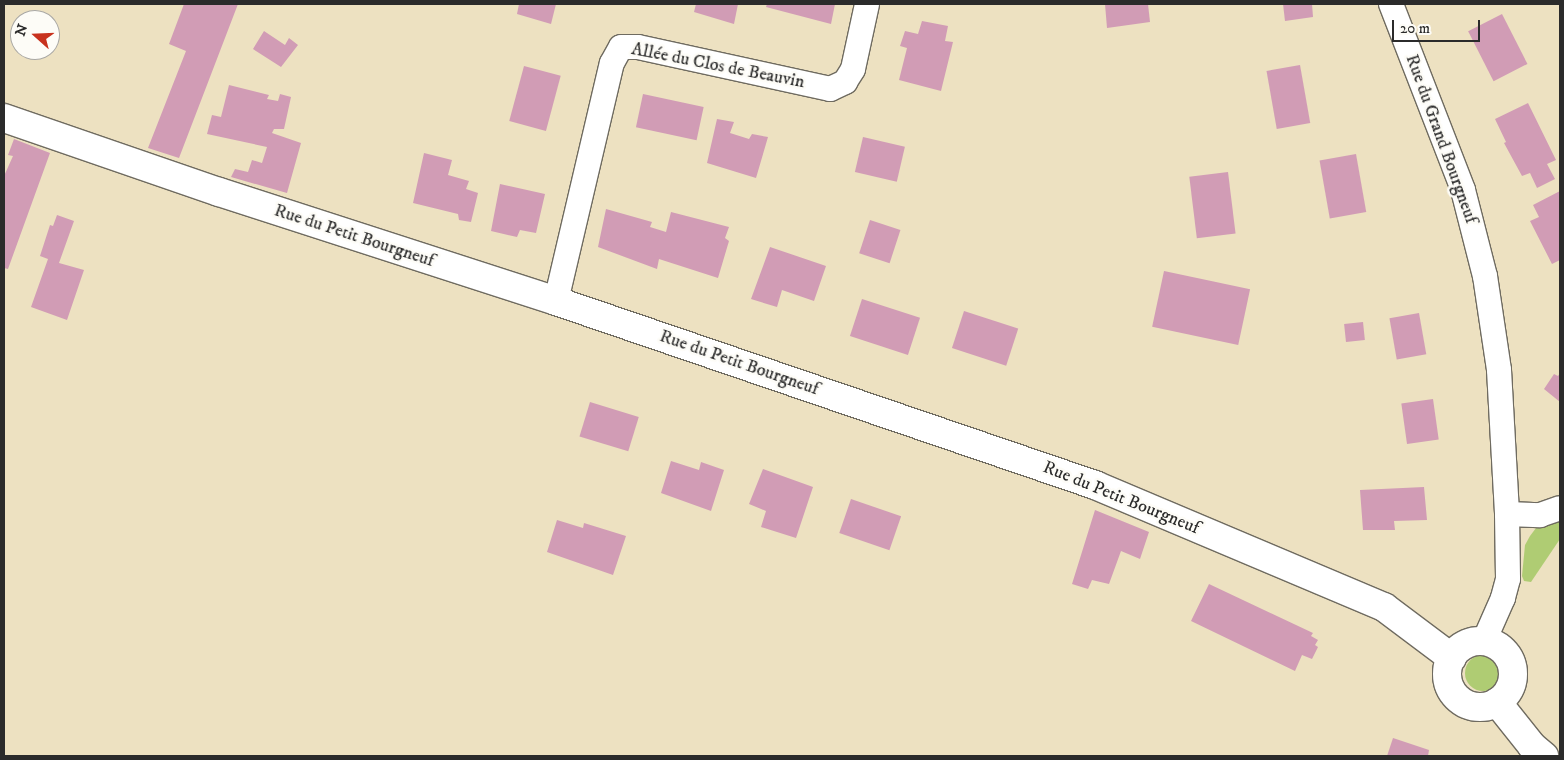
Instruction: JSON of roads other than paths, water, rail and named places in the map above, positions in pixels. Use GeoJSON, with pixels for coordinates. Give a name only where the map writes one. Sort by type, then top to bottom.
{"type":"FeatureCollection","features":[{"type":"Feature","properties":{"kind":"street","name":"Allée du Clos de Beauvin"},"geometry":{"type":"LineString","coordinates":[[556,301],[612,63],[621,47],[638,47],[830,89],[845,82],[853,69],[867,4]]}},
{"type":"Feature","properties":{"kind":"street","name":"Rue du Grand Bourgneuf"},"geometry":{"type":"LineString","coordinates":[[1391,4],[1462,190],[1485,276],[1499,370],[1507,514],[1508,580],[1501,604],[1484,641]]}},
{"type":"Feature","properties":{"kind":"street","name":"Rue du Petit Bourgneuf"},"geometry":{"type":"LineString","coordinates":[[4,118],[228,195],[556,301],[1095,485],[1384,607],[1452,658]]}},
{"type":"Feature","properties":{"kind":"street"},"geometry":{"type":"LineString","coordinates":[[1507,514],[1540,514],[1560,508]]}},
{"type":"Feature","properties":{"kind":"street"},"geometry":{"type":"LineString","coordinates":[[1484,641],[1495,644],[1504,650],[1513,669],[1509,690],[1497,702],[1482,707],[1461,702],[1448,684],[1447,673],[1452,658],[1464,645],[1484,641]]}},
{"type":"Feature","properties":{"kind":"street"},"geometry":{"type":"LineString","coordinates":[[1497,702],[1532,746],[1544,756]]}}]}
